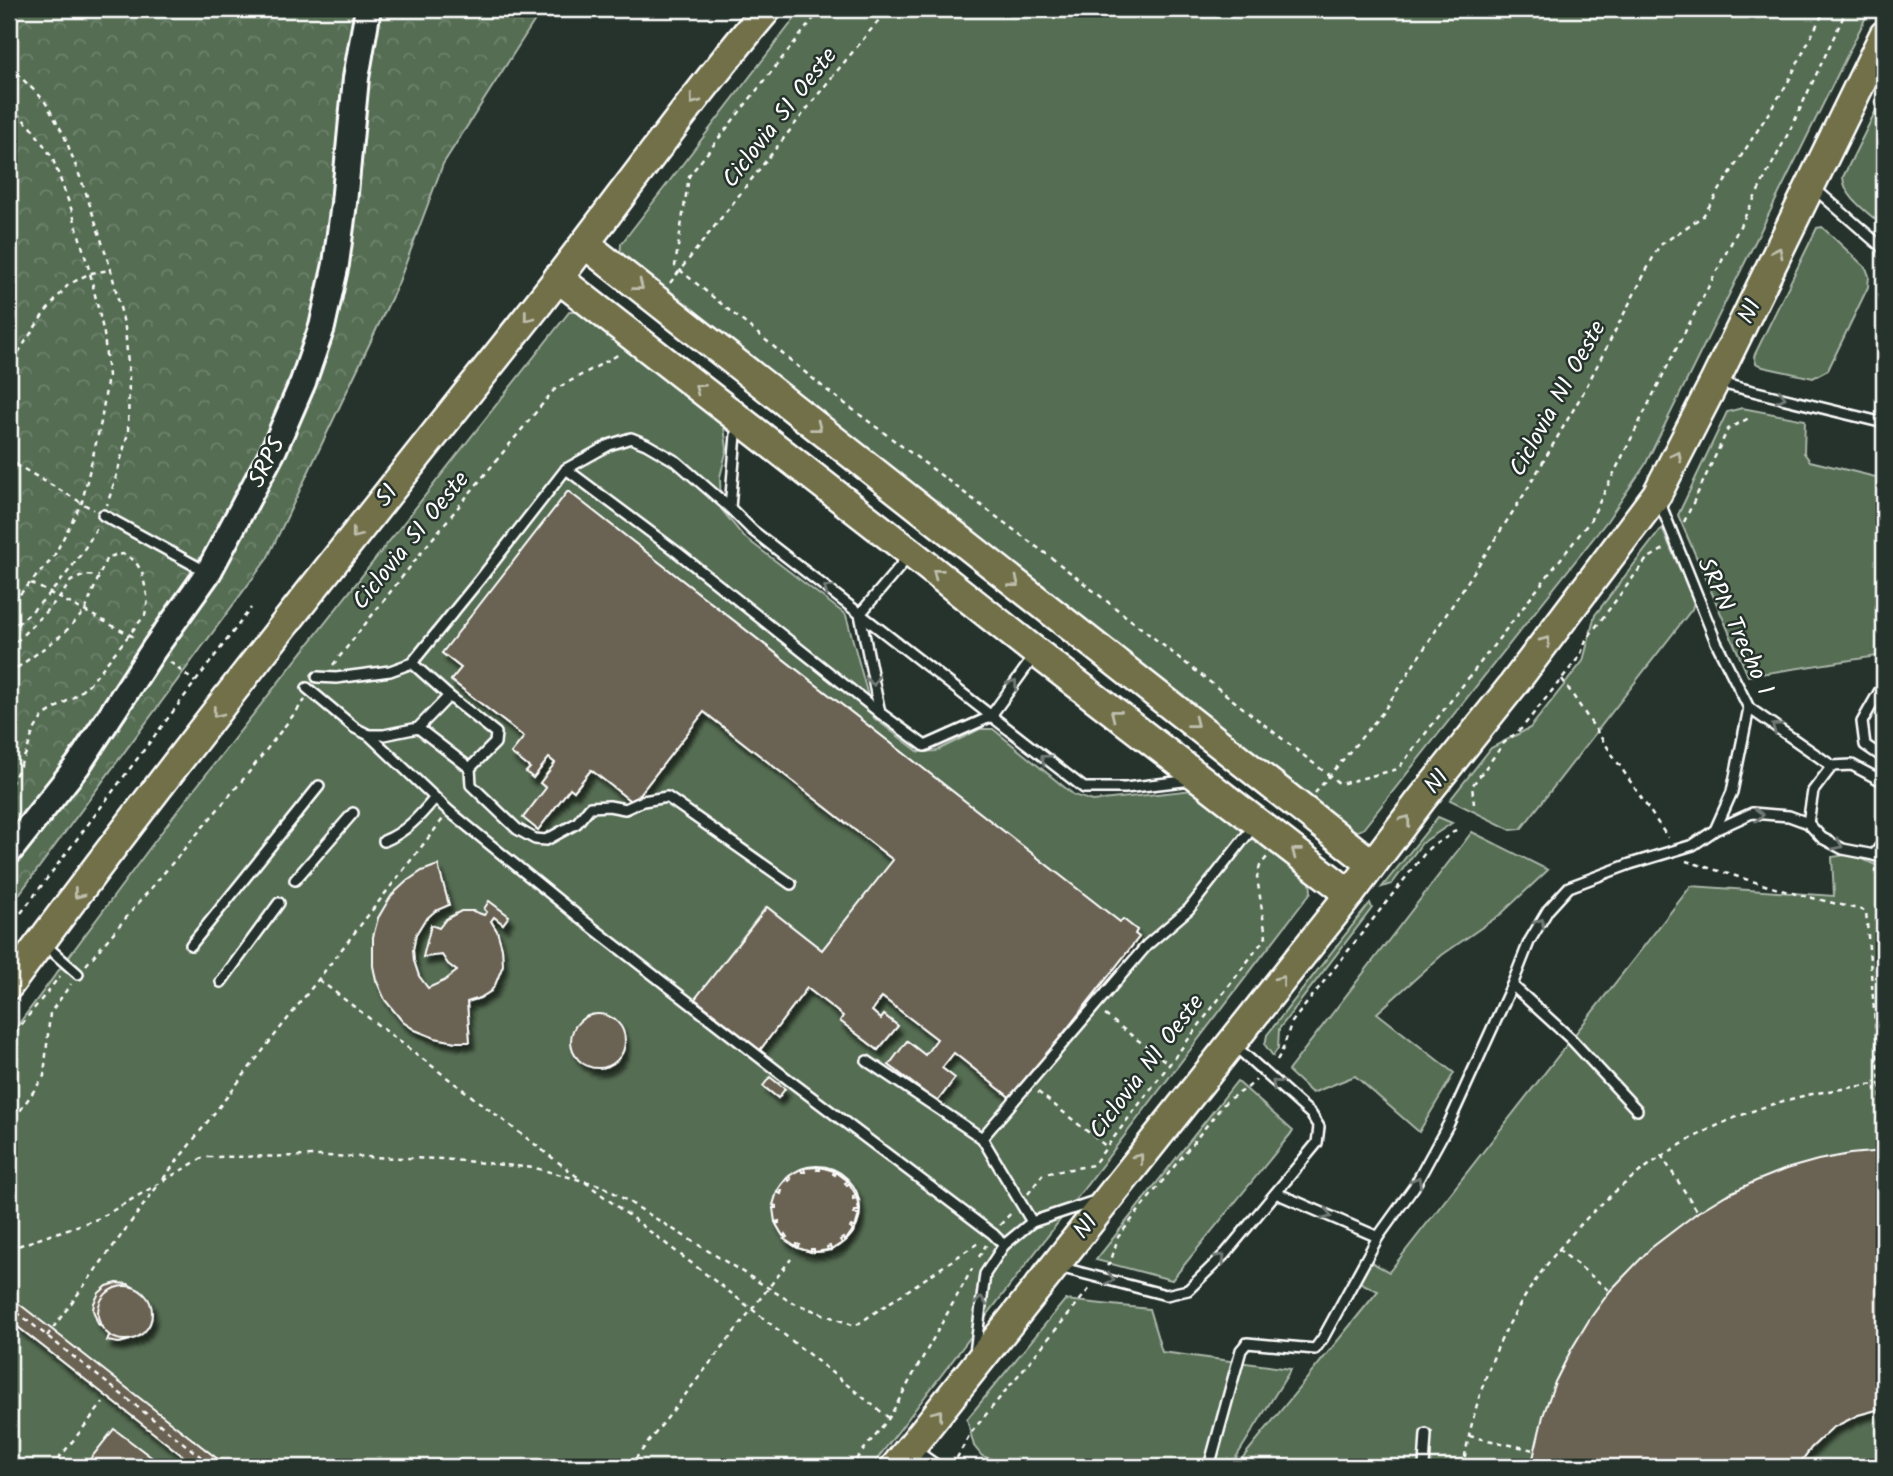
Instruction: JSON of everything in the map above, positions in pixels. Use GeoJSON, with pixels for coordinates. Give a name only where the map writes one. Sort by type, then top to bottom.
{"type":"FeatureCollection","features":[{"type":"Feature","properties":{"kind":"highway"},"geometry":{"type":"LineString","coordinates":[[727,56],[758,9]]}},
{"type":"Feature","properties":{"kind":"highway","name":"S1"},"geometry":{"type":"LineString","coordinates":[[9,985],[327,571],[585,244],[727,56],[767,9]]}},
{"type":"Feature","properties":{"kind":"highway","name":"N1"},"geometry":{"type":"LineString","coordinates":[[903,1457],[1350,894],[1657,494],[1811,185],[1872,82],[1884,37]]}},
{"type":"Feature","properties":{"kind":"highway"},"geometry":{"type":"LineString","coordinates":[[585,244],[1372,864]]}},
{"type":"Feature","properties":{"kind":"highway"},"geometry":{"type":"LineString","coordinates":[[558,278],[1350,894]]}},
{"type":"Feature","properties":{"kind":"highway"},"geometry":{"type":"LineString","coordinates":[[658,355],[684,322]]}},
{"type":"Feature","properties":{"kind":"highway"},"geometry":{"type":"LineString","coordinates":[[1258,822],[1281,792]]}},
{"type":"Feature","properties":{"kind":"main road","name":"SRPS"},"geometry":{"type":"LineString","coordinates":[[9,852],[78,765],[154,649],[208,573],[274,449],[303,382],[322,327],[337,252],[356,79],[368,9]]}},
{"type":"Feature","properties":{"kind":"lane"},"geometry":{"type":"LineString","coordinates":[[1811,185],[1884,249]]}},
{"type":"Feature","properties":{"kind":"lane"},"geometry":{"type":"LineString","coordinates":[[1715,381],[1884,423]]}},
{"type":"Feature","properties":{"kind":"lane"},"geometry":{"type":"LineString","coordinates":[[730,508],[737,417]]}},
{"type":"Feature","properties":{"kind":"lane"},"geometry":{"type":"LineString","coordinates":[[320,677],[336,678],[390,671],[412,663],[566,469],[609,445],[631,438],[677,462],[752,530],[1084,788],[1125,788],[1201,779]]}},
{"type":"Feature","properties":{"kind":"lane"},"geometry":{"type":"LineString","coordinates":[[566,469],[925,746],[990,717],[1030,662],[1032,649]]}},
{"type":"Feature","properties":{"kind":"lane","name":"SRPN Trecho 1"},"geometry":{"type":"LineString","coordinates":[[1657,494],[1716,642],[1749,708],[1832,766],[1852,765],[1884,782]]}},
{"type":"Feature","properties":{"kind":"lane"},"geometry":{"type":"LineString","coordinates":[[103,516],[208,573]]}},
{"type":"Feature","properties":{"kind":"lane"},"geometry":{"type":"LineString","coordinates":[[860,614],[911,553]]}},
{"type":"Feature","properties":{"kind":"lane"},"geometry":{"type":"LineString","coordinates":[[860,614],[880,713]]}},
{"type":"Feature","properties":{"kind":"lane"},"geometry":{"type":"LineString","coordinates":[[412,663],[496,733],[495,743],[470,768],[471,785],[517,829],[535,839],[545,840],[577,823],[590,807],[609,806],[625,810],[643,801],[667,797],[791,884]]}},
{"type":"Feature","properties":{"kind":"lane"},"geometry":{"type":"LineString","coordinates":[[310,690],[355,728],[369,735],[449,811],[584,920],[778,1072],[993,1234],[1003,1245]]}},
{"type":"Feature","properties":{"kind":"lane"},"geometry":{"type":"LineString","coordinates":[[1883,692],[1862,722],[1865,745],[1884,758]]}},
{"type":"Feature","properties":{"kind":"lane"},"geometry":{"type":"LineString","coordinates":[[369,735],[384,735],[418,728],[449,696]]}},
{"type":"Feature","properties":{"kind":"lane"},"geometry":{"type":"LineString","coordinates":[[1715,830],[1732,792],[1749,708]]}},
{"type":"Feature","properties":{"kind":"lane"},"geometry":{"type":"LineString","coordinates":[[418,728],[470,768]]}},
{"type":"Feature","properties":{"kind":"lane"},"geometry":{"type":"LineString","coordinates":[[1808,823],[1813,791],[1832,766]]}},
{"type":"Feature","properties":{"kind":"lane"},"geometry":{"type":"LineString","coordinates":[[191,945],[318,786]]}},
{"type":"Feature","properties":{"kind":"lane"},"geometry":{"type":"LineString","coordinates":[[384,841],[414,823],[435,798]]}},
{"type":"Feature","properties":{"kind":"lane"},"geometry":{"type":"LineString","coordinates":[[295,880],[353,813]]}},
{"type":"Feature","properties":{"kind":"lane"},"geometry":{"type":"LineString","coordinates":[[1209,1467],[1241,1350],[1247,1343],[1315,1349],[1323,1338],[1378,1237],[1414,1186],[1449,1123],[1529,942],[1548,910],[1569,887],[1630,864],[1693,845],[1715,830],[1752,813],[1789,817],[1808,823],[1822,838],[1843,849],[1884,859]]}},
{"type":"Feature","properties":{"kind":"lane"},"geometry":{"type":"LineString","coordinates":[[982,1138],[1147,945],[1189,909],[1258,822]]}},
{"type":"Feature","properties":{"kind":"lane"},"geometry":{"type":"LineString","coordinates":[[1874,855],[1884,841]]}},
{"type":"Feature","properties":{"kind":"lane"},"geometry":{"type":"LineString","coordinates":[[221,982],[279,902]]}},
{"type":"Feature","properties":{"kind":"lane"},"geometry":{"type":"LineString","coordinates":[[41,942],[78,974]]}},
{"type":"Feature","properties":{"kind":"lane"},"geometry":{"type":"LineString","coordinates":[[1512,985],[1571,1039],[1637,1110]]}},
{"type":"Feature","properties":{"kind":"lane"},"geometry":{"type":"LineString","coordinates":[[1054,1266],[1166,1294],[1188,1290],[1225,1254],[1317,1143],[1319,1128],[1311,1114],[1231,1043]]}},
{"type":"Feature","properties":{"kind":"lane"},"geometry":{"type":"LineString","coordinates":[[867,1061],[982,1138],[1032,1222]]}},
{"type":"Feature","properties":{"kind":"lane"},"geometry":{"type":"LineString","coordinates":[[1276,1193],[1378,1237]]}},
{"type":"Feature","properties":{"kind":"lane"},"geometry":{"type":"LineString","coordinates":[[973,1369],[985,1274],[1003,1245],[1032,1222],[1109,1196]]}},
{"type":"Feature","properties":{"kind":"lane"},"geometry":{"type":"LineString","coordinates":[[1424,1467],[1426,1434]]}},
{"type":"Feature","properties":{"kind":"lane"},"geometry":{"type":"LineString","coordinates":[[903,1457],[939,1467]]}},
{"type":"Feature","properties":{"kind":"path"},"geometry":{"type":"LineString","coordinates":[[821,9],[689,176],[675,266],[828,391],[1053,559],[1340,784],[1398,769],[1590,521],[1792,126],[1847,9]]}},
{"type":"Feature","properties":{"kind":"path","name":"Ciclovia S1 Oeste"},"geometry":{"type":"LineString","coordinates":[[657,301],[888,9]]}},
{"type":"Feature","properties":{"kind":"path","name":"Ciclovia N1 Oeste"},"geometry":{"type":"LineString","coordinates":[[1309,801],[1383,712],[1525,493],[1583,393],[1659,246],[1703,216],[1787,84],[1825,9]]}},
{"type":"Feature","properties":{"kind":"path"},"geometry":{"type":"LineString","coordinates":[[9,65],[44,100],[64,135],[111,270],[125,328],[129,377],[128,433],[103,516],[78,559],[49,594],[9,630]]}},
{"type":"Feature","properties":{"kind":"path"},"geometry":{"type":"LineString","coordinates":[[9,106],[32,128],[52,157],[72,211],[104,334],[108,376],[101,422],[82,502],[53,558],[9,604]]}},
{"type":"Feature","properties":{"kind":"path"},"geometry":{"type":"LineString","coordinates":[[9,441],[13,400],[10,382],[14,359],[43,315],[68,285],[90,273],[111,270]]}},
{"type":"Feature","properties":{"kind":"path","name":"Ciclovia S1 Oeste"},"geometry":{"type":"LineString","coordinates":[[320,677],[554,390],[616,356],[632,335]]}},
{"type":"Feature","properties":{"kind":"path"},"geometry":{"type":"LineString","coordinates":[[1684,522],[1728,429],[1749,418]]}},
{"type":"Feature","properties":{"kind":"path"},"geometry":{"type":"LineString","coordinates":[[9,456],[17,466],[103,516]]}},
{"type":"Feature","properties":{"kind":"path"},"geometry":{"type":"LineString","coordinates":[[1474,804],[1472,786],[1504,743],[1521,729],[1580,656],[1586,640],[1647,559],[1664,549]]}},
{"type":"Feature","properties":{"kind":"path"},"geometry":{"type":"LineString","coordinates":[[9,674],[63,634],[85,611],[106,559],[124,554],[135,561],[142,572],[148,600],[145,615],[93,680],[77,695],[43,716],[33,732],[9,789]]}},
{"type":"Feature","properties":{"kind":"path"},"geometry":{"type":"LineString","coordinates":[[9,649],[60,597],[71,581],[85,575],[99,576]]}},
{"type":"Feature","properties":{"kind":"path"},"geometry":{"type":"LineString","coordinates":[[30,583],[129,634],[154,649],[195,682]]}},
{"type":"Feature","properties":{"kind":"path"},"geometry":{"type":"LineString","coordinates":[[9,929],[251,608]]}},
{"type":"Feature","properties":{"kind":"path"},"geometry":{"type":"LineString","coordinates":[[1562,679],[1667,836],[1679,859],[1788,892],[1866,911],[1882,1084],[1883,1151]]}},
{"type":"Feature","properties":{"kind":"path"},"geometry":{"type":"LineString","coordinates":[[9,1127],[44,1076],[50,1013],[78,974],[246,776],[310,690]]}},
{"type":"Feature","properties":{"kind":"path"},"geometry":{"type":"LineString","coordinates":[[47,1336],[161,1182],[449,811]]}},
{"type":"Feature","properties":{"kind":"path"},"geometry":{"type":"LineString","coordinates":[[1277,1060],[1284,1049],[1292,1022],[1384,903],[1429,848],[1459,827]]}},
{"type":"Feature","properties":{"kind":"path","name":"Ciclovia N1 Oeste"},"geometry":{"type":"LineString","coordinates":[[980,1257],[993,1234],[1044,1174],[1093,1165],[1266,937],[1257,877],[1260,866],[1269,854]]}},
{"type":"Feature","properties":{"kind":"path"},"geometry":{"type":"LineString","coordinates":[[9,1040],[69,965]]}},
{"type":"Feature","properties":{"kind":"path"},"geometry":{"type":"LineString","coordinates":[[319,980],[753,1310],[889,1418]]}},
{"type":"Feature","properties":{"kind":"path"},"geometry":{"type":"LineString","coordinates":[[1094,1006],[1169,1065]]}},
{"type":"Feature","properties":{"kind":"path"},"geometry":{"type":"LineString","coordinates":[[1875,1025],[1884,1025]]}},
{"type":"Feature","properties":{"kind":"path"},"geometry":{"type":"LineString","coordinates":[[1028,1084],[1107,1147]]}},
{"type":"Feature","properties":{"kind":"path"},"geometry":{"type":"LineString","coordinates":[[1464,1467],[1481,1391],[1508,1327],[1544,1267],[1589,1214],[1642,1168],[1723,1122],[1766,1105],[1811,1093],[1882,1084]]}},
{"type":"Feature","properties":{"kind":"path"},"geometry":{"type":"LineString","coordinates":[[1661,1155],[1698,1212]]}},
{"type":"Feature","properties":{"kind":"path"},"geometry":{"type":"LineString","coordinates":[[9,1249],[100,1218],[204,1157],[443,1159],[535,1168],[603,1186],[791,1302],[855,1326],[993,1234]]}},
{"type":"Feature","properties":{"kind":"path"},"geometry":{"type":"LineString","coordinates":[[1558,1249],[1610,1291]]}},
{"type":"Feature","properties":{"kind":"path"},"geometry":{"type":"LineString","coordinates":[[629,1467],[791,1259]]}},
{"type":"Feature","properties":{"kind":"path"},"geometry":{"type":"LineString","coordinates":[[850,1467],[889,1418],[973,1268]]}},
{"type":"Feature","properties":{"kind":"path"},"geometry":{"type":"LineString","coordinates":[[9,1306],[214,1467]]}},
{"type":"Feature","properties":{"kind":"path"},"geometry":{"type":"LineString","coordinates":[[51,1467],[103,1403]]}},
{"type":"Feature","properties":{"kind":"path"},"geometry":{"type":"LineString","coordinates":[[1469,1436],[1534,1450]]}},
{"type":"Feature","properties":{"kind":"green space"},"geometry":{"type":"Polygon","coordinates":[[[9,9],[542,9],[443,164],[398,284],[267,559],[9,908],[9,9]]]}},
{"type":"Feature","properties":{"kind":"green space"},"geometry":{"type":"Polygon","coordinates":[[[802,9],[1870,9],[1645,465],[1607,521],[1363,829],[1355,832],[1340,825],[620,259],[621,244],[802,9]]]}},
{"type":"Feature","properties":{"kind":"green space"},"geometry":{"type":"Polygon","coordinates":[[[1884,94],[1884,227],[1852,198],[1844,185],[1843,177],[1884,94]]]}},
{"type":"Feature","properties":{"kind":"green space"},"geometry":{"type":"Polygon","coordinates":[[[1822,227],[1866,268],[1869,276],[1868,287],[1828,370],[1813,378],[1763,367],[1756,363],[1754,356],[1817,228],[1822,227]]]}},
{"type":"Feature","properties":{"kind":"green space"},"geometry":{"type":"Polygon","coordinates":[[[570,311],[585,311],[723,419],[727,449],[720,477],[721,509],[743,536],[846,615],[874,718],[919,752],[936,751],[980,729],[993,729],[1074,795],[1093,801],[1193,790],[1310,879],[1311,892],[871,1467],[9,1467],[9,1037],[175,814],[570,311]],[[569,492],[442,653],[461,668],[451,681],[524,737],[530,768],[526,773],[534,778],[549,758],[555,763],[540,783],[546,788],[523,817],[538,829],[570,788],[574,791],[591,770],[704,712],[893,860],[822,950],[766,907],[695,999],[760,1049],[807,988],[843,1016],[840,1021],[878,1050],[898,1026],[884,1015],[881,1019],[872,1011],[882,997],[937,1039],[925,1055],[907,1041],[889,1065],[937,1102],[955,1079],[942,1068],[954,1053],[1012,1098],[1139,938],[1135,934],[1137,930],[1123,919],[1120,922],[569,492]]]}},
{"type":"Feature","properties":{"kind":"green space"},"geometry":{"type":"Polygon","coordinates":[[[1742,408],[1805,420],[1804,453],[1810,461],[1884,479],[1884,655],[1748,676],[1678,515],[1727,412],[1742,408]]]}},
{"type":"Feature","properties":{"kind":"green space"},"geometry":{"type":"Polygon","coordinates":[[[1662,528],[1694,602],[1692,609],[1521,829],[1511,830],[1450,800],[1491,748],[1530,728],[1583,661],[1595,615],[1662,528]]]}},
{"type":"Feature","properties":{"kind":"green space"},"geometry":{"type":"Polygon","coordinates":[[[1438,817],[1452,823],[1422,843],[1392,884],[1382,887],[1438,817]]]}},
{"type":"Feature","properties":{"kind":"green space"},"geometry":{"type":"Polygon","coordinates":[[[1472,832],[1548,870],[1501,914],[1442,955],[1377,1013],[1454,1073],[1419,1132],[1355,1076],[1312,1093],[1288,1071],[1472,832]]]}},
{"type":"Feature","properties":{"kind":"green space"},"geometry":{"type":"Polygon","coordinates":[[[1852,854],[1884,869],[1884,1467],[1235,1467],[1378,1291],[1359,1282],[1369,1261],[1389,1272],[1691,886],[1834,896],[1832,857],[1852,854]]]}},
{"type":"Feature","properties":{"kind":"green space"},"geometry":{"type":"Polygon","coordinates":[[[1370,903],[1372,908],[1279,1029],[1278,1048],[1273,1056],[1265,1045],[1267,1035],[1370,903]]]}},
{"type":"Feature","properties":{"kind":"green space"},"geometry":{"type":"Polygon","coordinates":[[[1237,1081],[1293,1131],[1172,1280],[1096,1260],[1237,1081]]]}},
{"type":"Feature","properties":{"kind":"green space"},"geometry":{"type":"Polygon","coordinates":[[[1065,1300],[1149,1309],[1162,1352],[1291,1369],[1230,1467],[1013,1466],[982,1456],[974,1446],[967,1419],[1065,1300]]]}},
{"type":"Feature","properties":{"kind":"building"},"geometry":{"type":"Polygon","coordinates":[[[568,491],[1120,922],[1123,919],[1137,930],[1135,934],[1139,937],[1012,1099],[954,1053],[942,1068],[955,1078],[937,1102],[889,1065],[907,1041],[925,1055],[937,1039],[882,997],[872,1011],[881,1019],[884,1015],[898,1026],[878,1050],[840,1021],[843,1016],[807,988],[760,1050],[695,999],[767,907],[822,950],[893,860],[704,712],[633,803],[591,770],[574,791],[570,788],[538,830],[523,818],[546,788],[540,783],[555,763],[549,758],[533,778],[526,772],[530,768],[511,753],[524,737],[451,680],[461,668],[442,653],[568,491]]]}},
{"type":"Feature","properties":{"kind":"building"},"geometry":{"type":"Polygon","coordinates":[[[438,865],[449,905],[435,911],[424,921],[416,934],[413,950],[419,976],[428,988],[457,971],[442,955],[423,957],[431,925],[439,928],[446,919],[461,911],[484,915],[489,901],[509,916],[503,924],[494,917],[491,921],[502,948],[503,965],[491,991],[467,1002],[470,1042],[435,1038],[403,1022],[385,1000],[373,966],[373,937],[378,918],[392,895],[422,871],[438,865]]]}},
{"type":"Feature","properties":{"kind":"building"},"geometry":{"type":"Polygon","coordinates":[[[598,1014],[617,1022],[625,1041],[617,1060],[598,1068],[579,1060],[571,1041],[579,1022],[598,1014]]]}},
{"type":"Feature","properties":{"kind":"building"},"geometry":{"type":"Polygon","coordinates":[[[770,1077],[785,1089],[778,1098],[763,1086],[770,1077]]]}},
{"type":"Feature","properties":{"kind":"building"},"geometry":{"type":"Polygon","coordinates":[[[1884,1151],[1884,1408],[1858,1415],[1832,1428],[1811,1448],[1797,1467],[1531,1467],[1543,1416],[1555,1382],[1571,1350],[1610,1291],[1651,1248],[1698,1212],[1756,1181],[1818,1160],[1884,1151]]]}},
{"type":"Feature","properties":{"kind":"building"},"geometry":{"type":"Polygon","coordinates":[[[817,1166],[841,1173],[853,1185],[860,1209],[853,1233],[841,1245],[817,1252],[793,1245],[781,1233],[774,1209],[781,1185],[793,1173],[817,1166]]]}},
{"type":"Feature","properties":{"kind":"building"},"geometry":{"type":"Polygon","coordinates":[[[818,1167],[817,1170],[820,1170],[820,1167],[834,1171],[833,1174],[836,1172],[848,1181],[845,1183],[849,1183],[856,1195],[853,1199],[857,1198],[859,1211],[854,1214],[859,1214],[855,1228],[851,1226],[853,1230],[845,1241],[843,1238],[840,1240],[842,1243],[831,1250],[830,1246],[827,1247],[828,1250],[814,1252],[814,1249],[811,1249],[811,1252],[784,1239],[787,1237],[785,1234],[783,1236],[776,1224],[779,1221],[775,1222],[773,1208],[777,1206],[773,1205],[777,1192],[781,1194],[782,1191],[778,1190],[787,1178],[789,1181],[791,1179],[789,1176],[801,1169],[805,1172],[804,1168],[818,1167]]]}},
{"type":"Feature","properties":{"kind":"building"},"geometry":{"type":"Polygon","coordinates":[[[128,1284],[138,1290],[145,1300],[147,1311],[145,1323],[139,1333],[130,1340],[119,1343],[107,1341],[110,1333],[98,1324],[93,1310],[99,1293],[107,1286],[128,1284]]]}},
{"type":"Feature","properties":{"kind":"building"},"geometry":{"type":"Polygon","coordinates":[[[125,1286],[144,1294],[152,1313],[144,1332],[125,1340],[106,1332],[98,1313],[106,1294],[125,1286]]]}},
{"type":"Feature","properties":{"kind":"building"},"geometry":{"type":"Polygon","coordinates":[[[9,1296],[228,1467],[197,1467],[9,1320],[9,1296]]]}},
{"type":"Feature","properties":{"kind":"building"},"geometry":{"type":"Polygon","coordinates":[[[114,1429],[159,1463],[156,1467],[84,1467],[114,1429]]]}}]}
